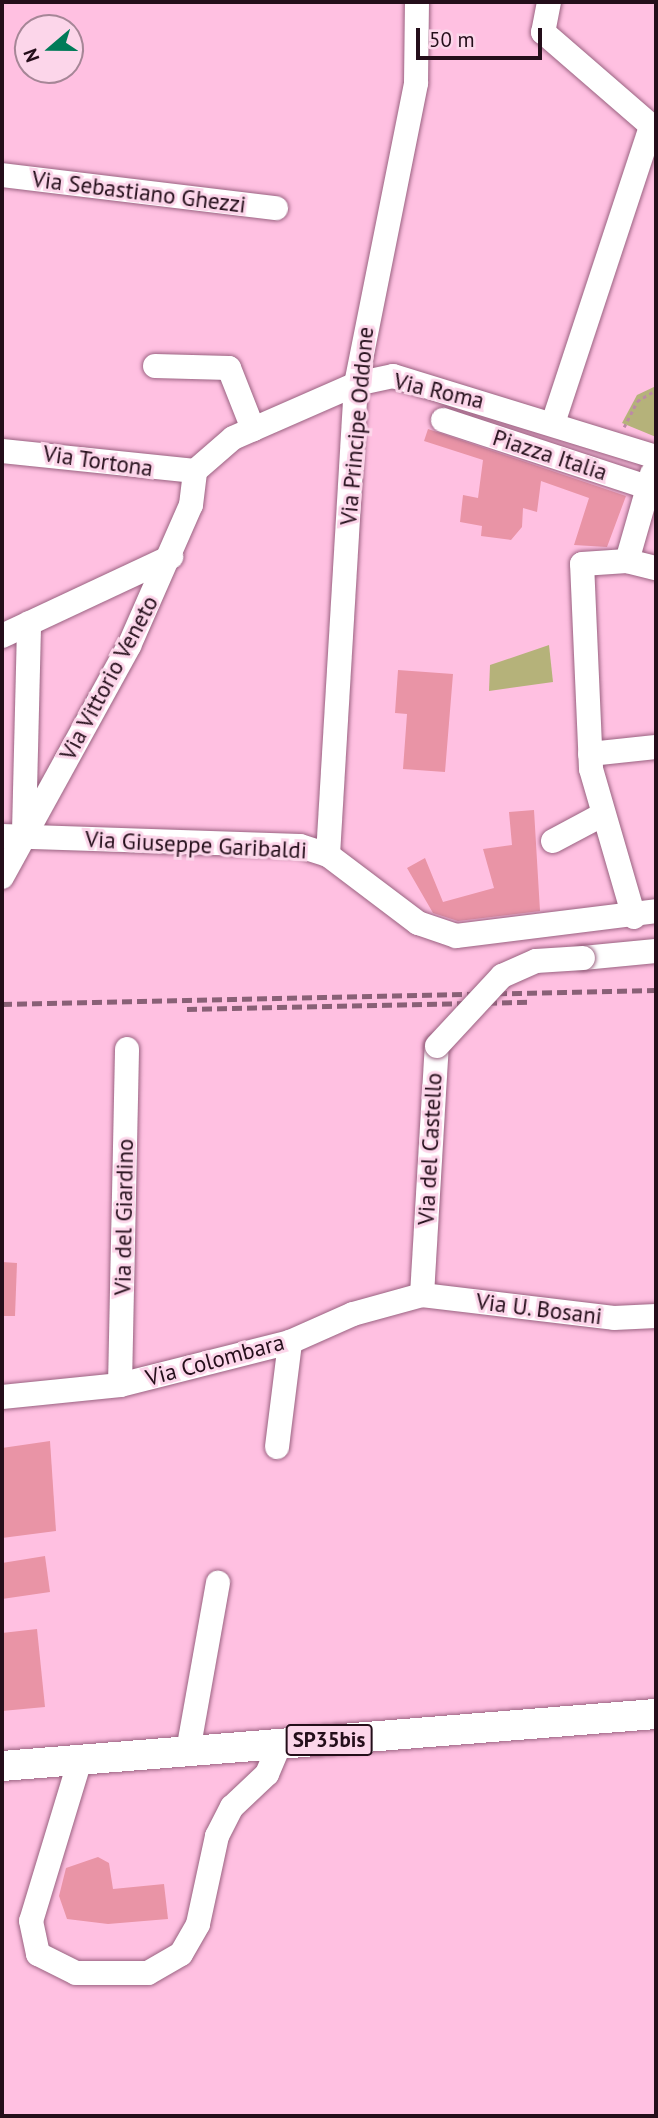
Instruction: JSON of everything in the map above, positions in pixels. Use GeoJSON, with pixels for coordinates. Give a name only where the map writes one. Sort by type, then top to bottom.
{"type":"FeatureCollection","features":[{"type":"Feature","properties":{"kind":"main road","name":"SP35bis"},"geometry":{"type":"LineString","coordinates":[[2,1766],[656,1714]]}},
{"type":"Feature","properties":{"kind":"street","name":"Via Principe Oddone"},"geometry":{"type":"LineString","coordinates":[[328,855],[356,384],[416,83],[417,2]]}},
{"type":"Feature","properties":{"kind":"street"},"geometry":{"type":"LineString","coordinates":[[549,2],[543,32],[654,128],[554,420]]}},
{"type":"Feature","properties":{"kind":"street","name":"Via Sebastiano Ghezzi"},"geometry":{"type":"LineString","coordinates":[[2,175],[276,208]]}},
{"type":"Feature","properties":{"kind":"street"},"geometry":{"type":"LineString","coordinates":[[155,366],[229,368],[253,429]]}},
{"type":"Feature","properties":{"kind":"street","name":"Via Roma"},"geometry":{"type":"LineString","coordinates":[[195,471],[253,429],[356,384],[393,376],[554,420],[656,457]]}},
{"type":"Feature","properties":{"kind":"street","name":"Piazza Italia"},"geometry":{"type":"LineString","coordinates":[[443,421],[652,489]]}},
{"type":"Feature","properties":{"kind":"street","name":"Via Tortona"},"geometry":{"type":"LineString","coordinates":[[2,451],[195,471]]}},
{"type":"Feature","properties":{"kind":"street"},"geometry":{"type":"LineString","coordinates":[[627,561],[652,489],[656,457]]}},
{"type":"Feature","properties":{"kind":"street","name":"Via Vittorio Veneto"},"geometry":{"type":"LineString","coordinates":[[2,877],[13,836],[170,557],[191,505],[195,471]]}},
{"type":"Feature","properties":{"kind":"street"},"geometry":{"type":"LineString","coordinates":[[2,636],[170,557]]}},
{"type":"Feature","properties":{"kind":"street"},"geometry":{"type":"LineString","coordinates":[[645,914],[602,815],[590,754],[582,564],[627,561],[656,568]]}},
{"type":"Feature","properties":{"kind":"street"},"geometry":{"type":"LineString","coordinates":[[13,836],[29,623]]}},
{"type":"Feature","properties":{"kind":"street"},"geometry":{"type":"LineString","coordinates":[[590,754],[656,747]]}},
{"type":"Feature","properties":{"kind":"street"},"geometry":{"type":"LineString","coordinates":[[553,841],[602,815]]}},
{"type":"Feature","properties":{"kind":"street","name":"Via Giuseppe Garibaldi"},"geometry":{"type":"LineString","coordinates":[[13,836],[300,846],[328,855],[435,933],[645,914]]}},
{"type":"Feature","properties":{"kind":"street","name":"Via del Castello"},"geometry":{"type":"LineString","coordinates":[[422,1296],[438,1046],[510,971],[536,961],[656,951]]}},
{"type":"Feature","properties":{"kind":"street","name":"Via del Giardino"},"geometry":{"type":"LineString","coordinates":[[120,1385],[127,1049]]}},
{"type":"Feature","properties":{"kind":"street","name":"Via U. Bosani"},"geometry":{"type":"LineString","coordinates":[[422,1296],[614,1318],[656,1316]]}},
{"type":"Feature","properties":{"kind":"street","name":"Via Colombara"},"geometry":{"type":"LineString","coordinates":[[2,1397],[120,1385],[290,1342],[352,1314],[422,1296]]}},
{"type":"Feature","properties":{"kind":"street"},"geometry":{"type":"LineString","coordinates":[[277,1447],[290,1342]]}},
{"type":"Feature","properties":{"kind":"street"},"geometry":{"type":"LineString","coordinates":[[188,1751],[218,1583]]}},
{"type":"Feature","properties":{"kind":"street"},"geometry":{"type":"LineString","coordinates":[[80,1760],[30,1921],[38,1954],[76,1973],[148,1973],[181,1954],[198,1924],[217,1836],[232,1807],[267,1774],[279,1744]]}},
{"type":"Feature","properties":{"kind":"path"},"geometry":{"type":"LineString","coordinates":[[618,443],[632,407],[656,390]]}},
{"type":"Feature","properties":{"kind":"shaded area"},"geometry":{"type":"Polygon","coordinates":[[[656,386],[656,437],[622,423],[637,395],[656,386]]]}},
{"type":"Feature","properties":{"kind":"shaded area"},"geometry":{"type":"Polygon","coordinates":[[[549,645],[553,682],[489,691],[490,665],[549,645]]]}},
{"type":"Feature","properties":{"kind":"building"},"geometry":{"type":"Polygon","coordinates":[[[428,429],[626,496],[607,547],[574,545],[589,498],[541,481],[537,512],[523,508],[522,527],[511,540],[481,536],[482,526],[460,522],[463,495],[478,498],[483,460],[424,441],[428,429]]]}},
{"type":"Feature","properties":{"kind":"building"},"geometry":{"type":"Polygon","coordinates":[[[398,670],[453,674],[445,772],[403,769],[407,714],[395,713],[398,670]]]}},
{"type":"Feature","properties":{"kind":"building"},"geometry":{"type":"Polygon","coordinates":[[[534,810],[540,911],[458,921],[433,913],[407,868],[425,858],[443,902],[494,888],[483,849],[512,845],[509,812],[534,810]]]}},
{"type":"Feature","properties":{"kind":"building"},"geometry":{"type":"Polygon","coordinates":[[[2,1262],[17,1263],[15,1316],[2,1316],[2,1262]]]}},
{"type":"Feature","properties":{"kind":"building"},"geometry":{"type":"Polygon","coordinates":[[[50,1441],[56,1531],[2,1538],[2,1448],[50,1441]]]}},
{"type":"Feature","properties":{"kind":"building"},"geometry":{"type":"Polygon","coordinates":[[[45,1556],[50,1592],[2,1599],[2,1563],[45,1556]]]}},
{"type":"Feature","properties":{"kind":"building"},"geometry":{"type":"Polygon","coordinates":[[[37,1629],[45,1707],[2,1711],[2,1633],[37,1629]]]}},
{"type":"Feature","properties":{"kind":"building"},"geometry":{"type":"Polygon","coordinates":[[[98,1857],[109,1863],[113,1889],[164,1884],[168,1919],[108,1924],[67,1919],[59,1896],[66,1868],[98,1857]]]}},
{"type":"Feature","properties":{"kind":"railway"},"geometry":{"type":"LineString","coordinates":[[2,1004],[656,990]]}},
{"type":"Feature","properties":{"kind":"railway"},"geometry":{"type":"LineString","coordinates":[[187,1009],[530,1002]]}}]}
